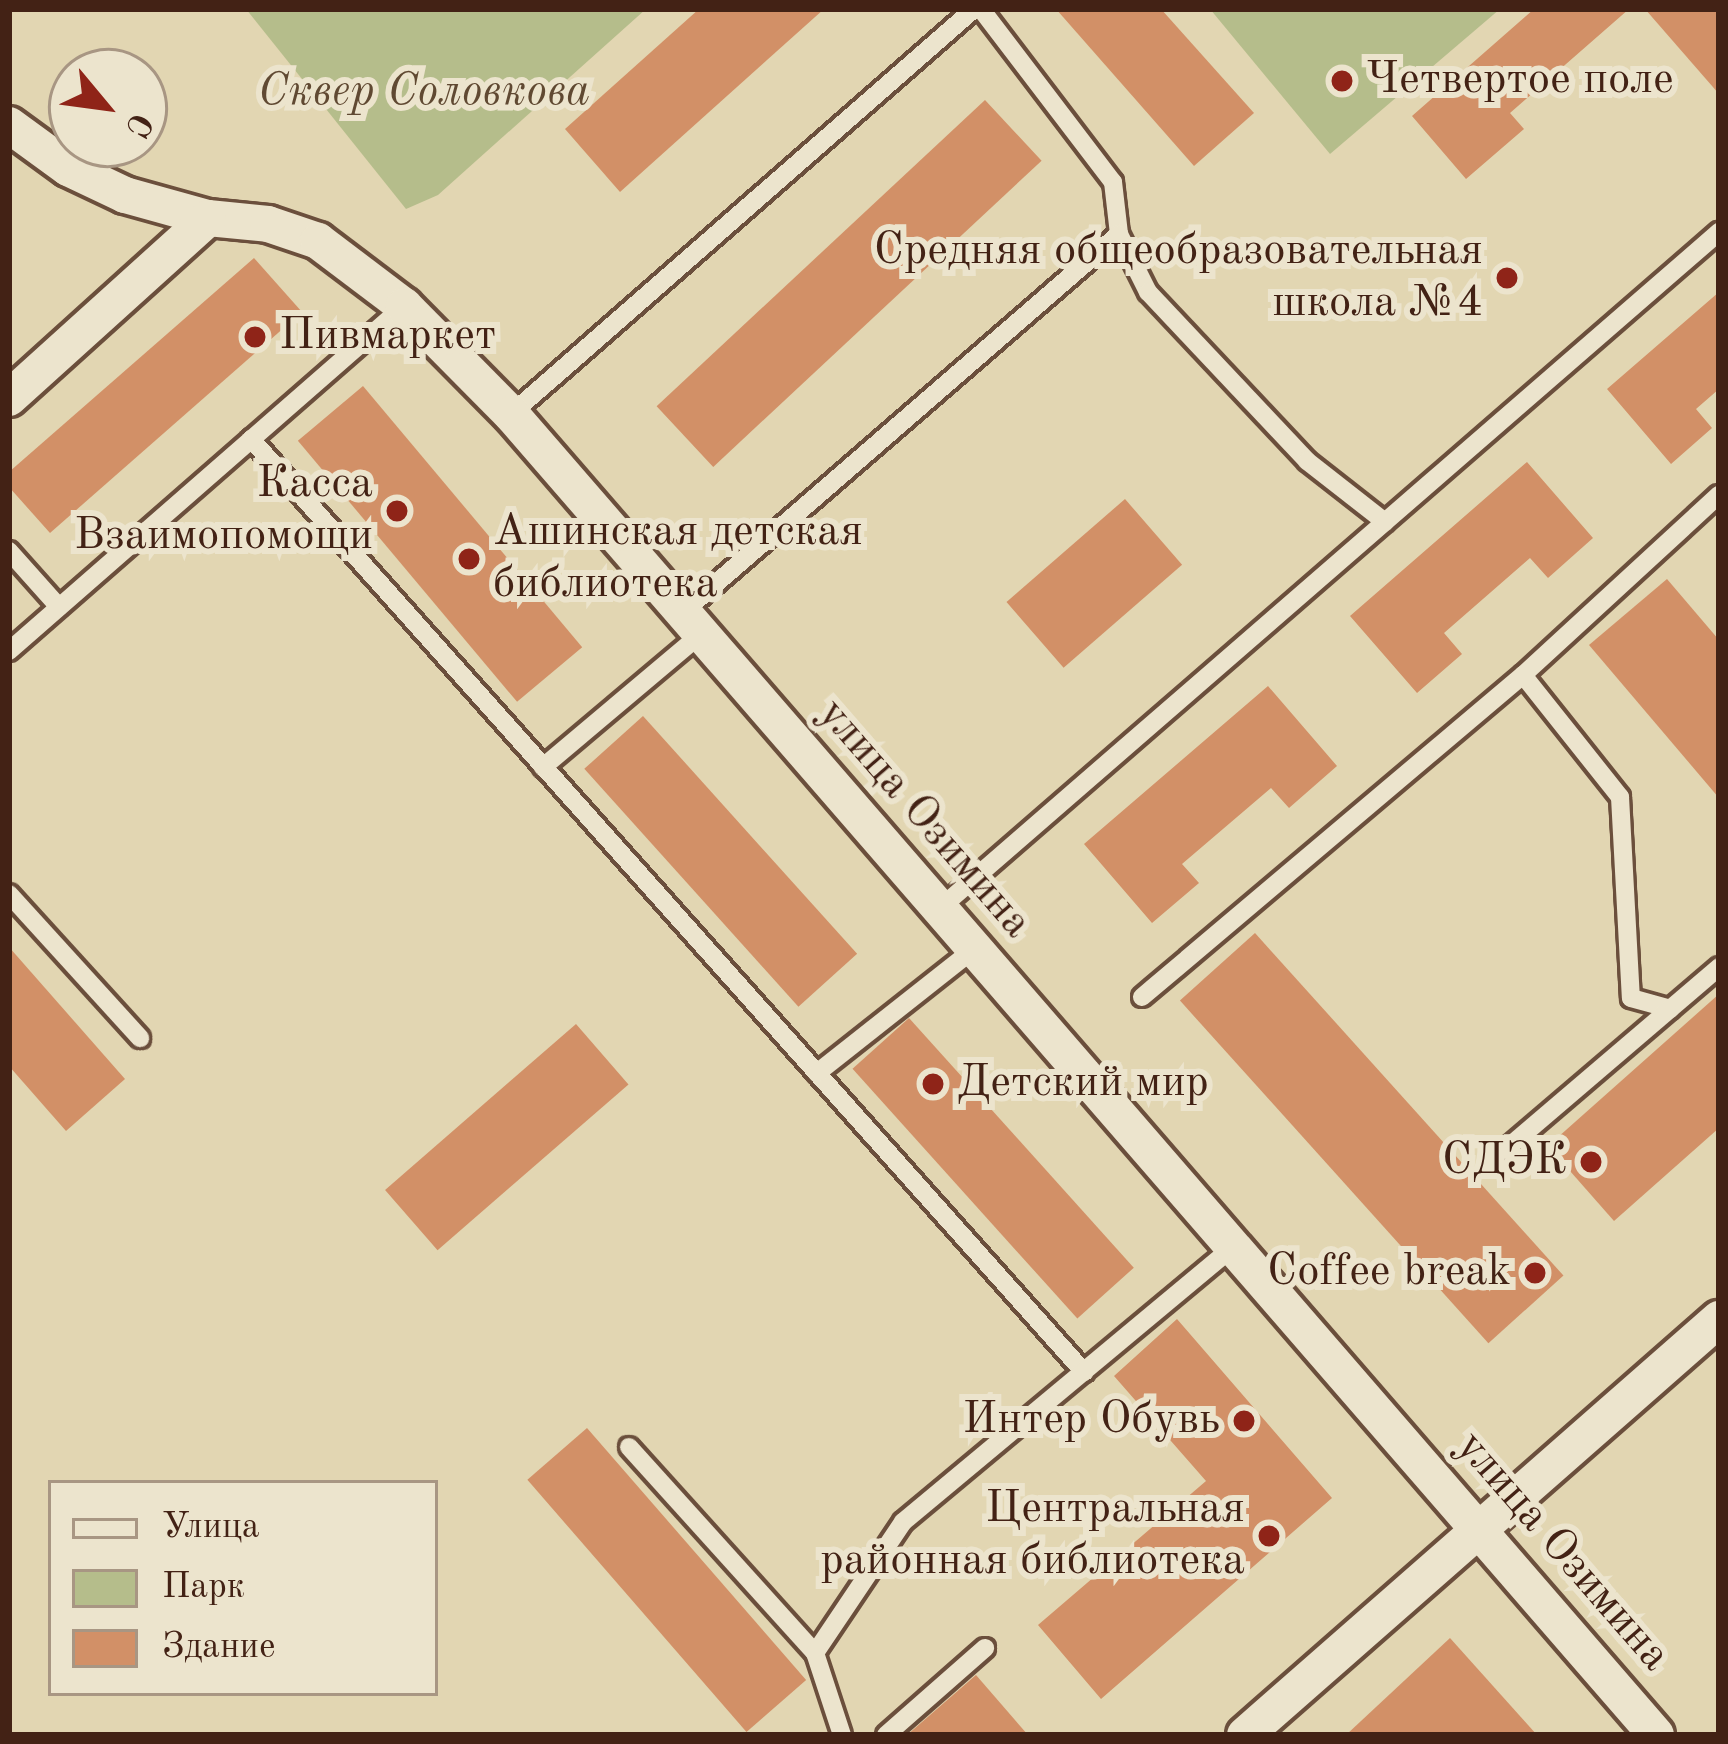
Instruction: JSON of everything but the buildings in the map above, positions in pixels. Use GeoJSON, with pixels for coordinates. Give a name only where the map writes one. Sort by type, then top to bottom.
{"type":"FeatureCollection","features":[{"type":"Feature","properties":{"kind":"street","name":"улица Озимина"},"geometry":{"type":"LineString","coordinates":[[9,124],[68,168],[125,195],[208,218],[268,224],[318,241],[404,306],[512,414],[1656,1735]]}},
{"type":"Feature","properties":{"kind":"street"},"geometry":{"type":"LineString","coordinates":[[9,398],[208,218]]}},
{"type":"Feature","properties":{"kind":"street"},"geometry":{"type":"LineString","coordinates":[[1245,1735],[1719,1319]]}},
{"type":"Feature","properties":{"kind":"lane"},"geometry":{"type":"LineString","coordinates":[[512,414],[977,9],[1113,182],[1119,235],[1148,292],[1307,461],[1385,522]]}},
{"type":"Feature","properties":{"kind":"lane"},"geometry":{"type":"LineString","coordinates":[[939,909],[1719,232]]}},
{"type":"Feature","properties":{"kind":"lane"},"geometry":{"type":"LineString","coordinates":[[543,767],[692,623],[1119,235]]}},
{"type":"Feature","properties":{"kind":"lane"},"geometry":{"type":"LineString","coordinates":[[9,651],[404,306]]}},
{"type":"Feature","properties":{"kind":"lane"},"geometry":{"type":"LineString","coordinates":[[250,440],[1084,1372]]}},
{"type":"Feature","properties":{"kind":"lane"},"geometry":{"type":"LineString","coordinates":[[1142,997],[1523,675],[1719,495]]}},
{"type":"Feature","properties":{"kind":"lane"},"geometry":{"type":"LineString","coordinates":[[9,551],[59,607]]}},
{"type":"Feature","properties":{"kind":"lane"},"geometry":{"type":"LineString","coordinates":[[1523,675],[1620,797],[1631,998],[1671,1009]]}},
{"type":"Feature","properties":{"kind":"lane"},"geometry":{"type":"LineString","coordinates":[[9,894],[140,1038]]}},
{"type":"Feature","properties":{"kind":"lane"},"geometry":{"type":"LineString","coordinates":[[817,1073],[974,950]]}},
{"type":"Feature","properties":{"kind":"lane"},"geometry":{"type":"LineString","coordinates":[[1505,1150],[1719,967]]}},
{"type":"Feature","properties":{"kind":"lane"},"geometry":{"type":"LineString","coordinates":[[814,1653],[903,1522],[1233,1247]]}},
{"type":"Feature","properties":{"kind":"lane"},"geometry":{"type":"LineString","coordinates":[[629,1447],[814,1653],[842,1735]]}},
{"type":"Feature","properties":{"kind":"lane"},"geometry":{"type":"LineString","coordinates":[[886,1735],[986,1648]]}},
{"type":"Feature","properties":{"kind":"green space","name":"Сквер Соловкова"},"geometry":{"type":"Polygon","coordinates":[[[246,9],[646,9],[438,195],[406,209],[246,9]]]}},
{"type":"Feature","properties":{"kind":"green space","name":"Четвертое поле"},"geometry":{"type":"Polygon","coordinates":[[[1210,9],[1500,9],[1330,154],[1210,9]]]}},
{"type":"Feature","properties":{"kind":"place","name":"Четвертое поле"},"geometry":{"type":"Point","coordinates":[1342,81]}},
{"type":"Feature","properties":{"kind":"place","name":"Средняя общеобразовательная школа №4"},"geometry":{"type":"Point","coordinates":[1507,278]}},
{"type":"Feature","properties":{"kind":"place","name":"Пивмаркет"},"geometry":{"type":"Point","coordinates":[255,337]}},
{"type":"Feature","properties":{"kind":"place","name":"Касса Взаимопомощи"},"geometry":{"type":"Point","coordinates":[397,511]}},
{"type":"Feature","properties":{"kind":"place","name":"Ашинская детская библиотека"},"geometry":{"type":"Point","coordinates":[469,559]}},
{"type":"Feature","properties":{"kind":"place","name":"Детский мир"},"geometry":{"type":"Point","coordinates":[933,1084]}},
{"type":"Feature","properties":{"kind":"place","name":"СДЭК"},"geometry":{"type":"Point","coordinates":[1591,1162]}},
{"type":"Feature","properties":{"kind":"place","name":"Coffee break"},"geometry":{"type":"Point","coordinates":[1535,1273]}},
{"type":"Feature","properties":{"kind":"place","name":"Интер Обувь"},"geometry":{"type":"Point","coordinates":[1244,1421]}},
{"type":"Feature","properties":{"kind":"place","name":"Центральная районная библиотека"},"geometry":{"type":"Point","coordinates":[1269,1536]}}]}
